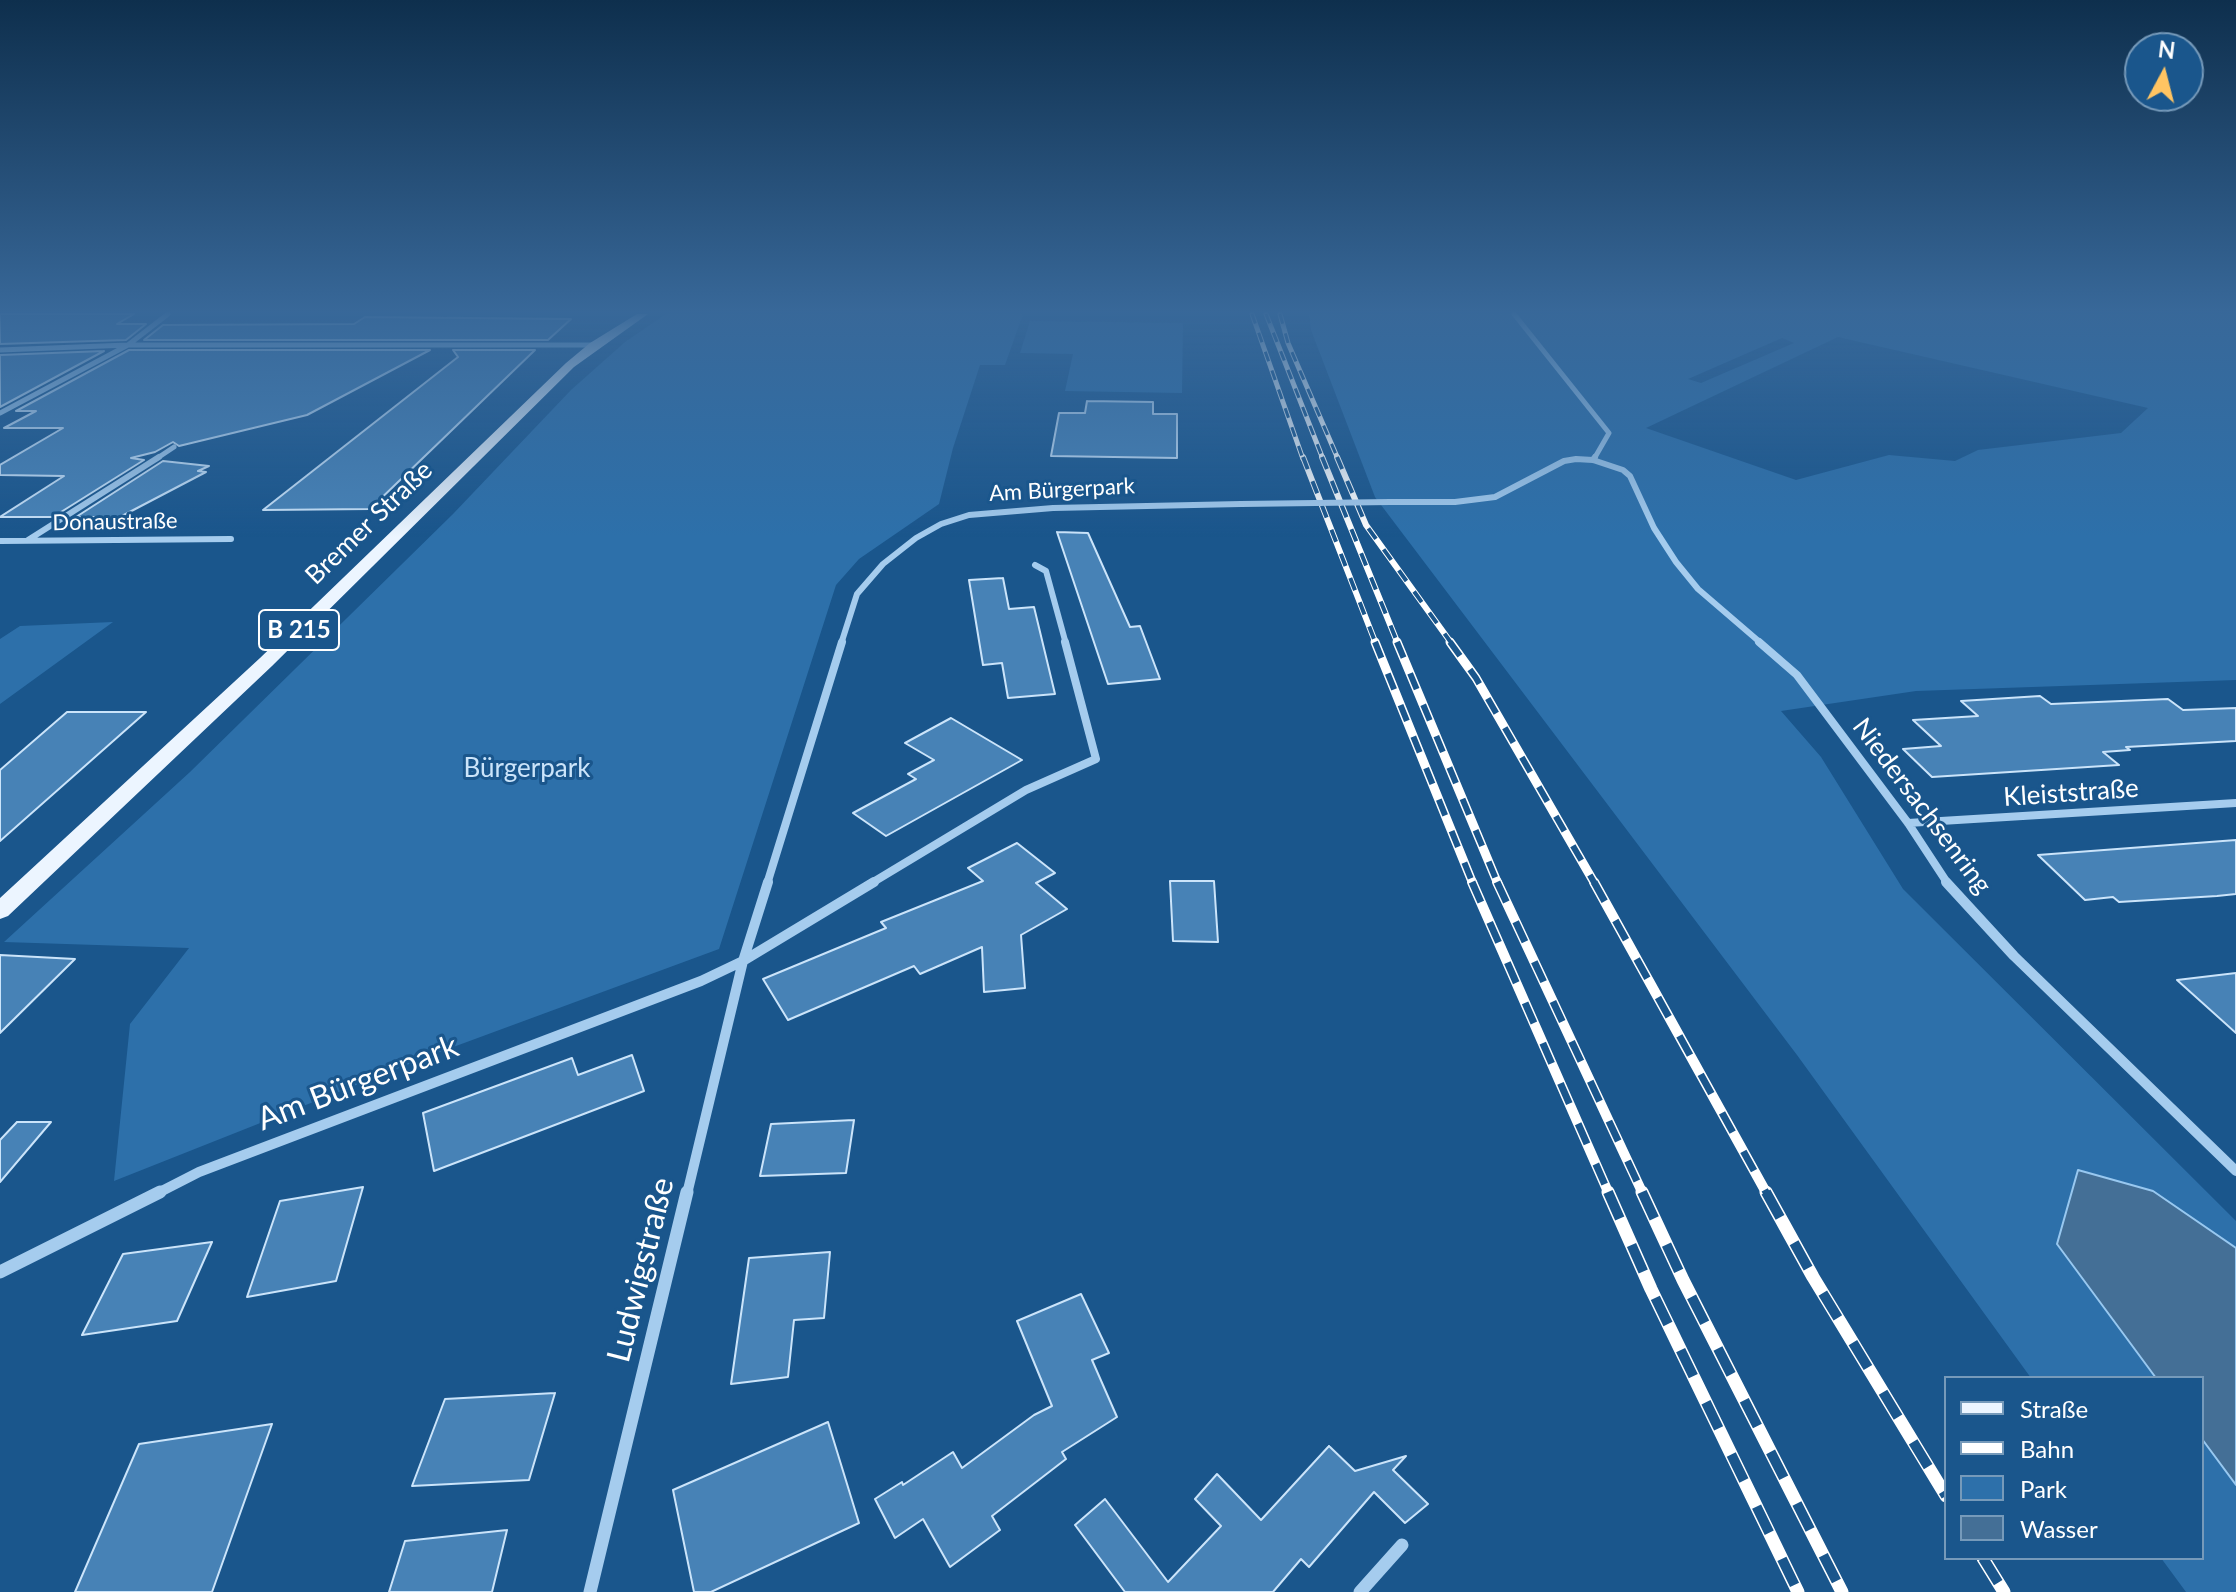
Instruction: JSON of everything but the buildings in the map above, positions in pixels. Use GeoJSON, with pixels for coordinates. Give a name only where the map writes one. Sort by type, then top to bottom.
{"type":"FeatureCollection","features":[{"type":"Feature","properties":{"kind":"main road","name":"Bremer Straße"},"geometry":{"type":"LineString","coordinates":[[0,911],[266,662],[549,388]]}},
{"type":"Feature","properties":{"kind":"street"},"geometry":{"type":"LineString","coordinates":[[0,413],[47,388]]}},
{"type":"Feature","properties":{"kind":"street"},"geometry":{"type":"LineString","coordinates":[[1573,388],[1609,433],[1593,460]]}},
{"type":"Feature","properties":{"kind":"street"},"geometry":{"type":"LineString","coordinates":[[27,541],[174,447]]}},
{"type":"Feature","properties":{"kind":"street","name":"Am Bürgerpark"},"geometry":{"type":"LineString","coordinates":[[743,961],[857,594],[883,564],[916,538],[941,524],[969,515],[1053,508],[1455,502],[1495,497],[1564,461],[1593,460]]}},
{"type":"Feature","properties":{"kind":"street","name":"Niedersachsenring"},"geometry":{"type":"LineString","coordinates":[[1593,460],[1614,466],[1630,476],[1654,528],[1698,589],[1797,675],[1908,823],[1947,883],[2014,956],[2236,1171]]}},
{"type":"Feature","properties":{"kind":"street","name":"Donaustraße"},"geometry":{"type":"LineString","coordinates":[[0,541],[231,539]]}},
{"type":"Feature","properties":{"kind":"street","name":"Am Bürgerpark"},"geometry":{"type":"LineString","coordinates":[[0,1272],[199,1172],[701,981],[743,961],[1026,790],[1096,759],[1046,571],[1035,565]]}},
{"type":"Feature","properties":{"kind":"street","name":"Kleiststraße"},"geometry":{"type":"LineString","coordinates":[[1908,823],[2236,803]]}},
{"type":"Feature","properties":{"kind":"street","name":"Ludwigstraße"},"geometry":{"type":"LineString","coordinates":[[590,1592],[743,961]]}},
{"type":"Feature","properties":{"kind":"street"},"geometry":{"type":"LineString","coordinates":[[1360,1592],[1402,1545]]}},
{"type":"Feature","properties":{"kind":"green space","name":"Bürgerpark"},"geometry":{"type":"Polygon","coordinates":[[[972,388],[939,504],[859,559],[836,585],[719,949],[437,1053],[114,1181],[130,1024],[189,948],[4,942],[190,772],[453,514],[571,390],[972,388]]]}},
{"type":"Feature","properties":{"kind":"green space"},"geometry":{"type":"Polygon","coordinates":[[[1066,388],[1182,388],[1182,393],[1065,391],[1066,388]]]}},
{"type":"Feature","properties":{"kind":"green space"},"geometry":{"type":"Polygon","coordinates":[[[1333,388],[1730,388],[1646,428],[1796,480],[1889,455],[1955,461],[1978,450],[2121,433],[2148,408],[2062,388],[2236,388],[2236,680],[1916,691],[1781,711],[1821,757],[1903,889],[2236,1221],[2236,1248],[2153,1191],[2078,1170],[2057,1244],[2155,1376],[2030,1376],[1797,1055],[1375,497],[1333,388]]]}},
{"type":"Feature","properties":{"kind":"green space"},"geometry":{"type":"Polygon","coordinates":[[[113,622],[0,704],[0,639],[20,626],[113,622]]]}},
{"type":"Feature","properties":{"kind":"green space"},"geometry":{"type":"Polygon","coordinates":[[[2204,1442],[2236,1485],[2236,1592],[2186,1592],[2162,1560],[2204,1560],[2204,1442]]]}},
{"type":"Feature","properties":{"kind":"water"},"geometry":{"type":"Polygon","coordinates":[[[2078,1170],[2153,1191],[2236,1248],[2236,1485],[2204,1442],[2204,1376],[2155,1376],[2057,1244],[2078,1170]]]}},
{"type":"Feature","properties":{"kind":"railway"},"geometry":{"type":"LineString","coordinates":[[1278,388],[1303,459]]}},
{"type":"Feature","properties":{"kind":"railway"},"geometry":{"type":"LineString","coordinates":[[1295,388],[1323,459]]}},
{"type":"Feature","properties":{"kind":"railway"},"geometry":{"type":"LineString","coordinates":[[1308,388],[1338,459]]}},
{"type":"Feature","properties":{"kind":"railway"},"geometry":{"type":"LineString","coordinates":[[1303,457],[1376,644]]}},
{"type":"Feature","properties":{"kind":"railway"},"geometry":{"type":"LineString","coordinates":[[1322,457],[1398,644]]}},
{"type":"Feature","properties":{"kind":"railway"},"geometry":{"type":"LineString","coordinates":[[1337,457],[1366,525],[1452,644]]}},
{"type":"Feature","properties":{"kind":"railway"},"geometry":{"type":"LineString","coordinates":[[1375,642],[1473,884]]}},
{"type":"Feature","properties":{"kind":"railway"},"geometry":{"type":"LineString","coordinates":[[1397,642],[1498,884]]}},
{"type":"Feature","properties":{"kind":"railway"},"geometry":{"type":"LineString","coordinates":[[1450,642],[1476,678],[1595,884]]}},
{"type":"Feature","properties":{"kind":"railway"},"geometry":{"type":"LineString","coordinates":[[1472,882],[1609,1194]]}},
{"type":"Feature","properties":{"kind":"railway"},"geometry":{"type":"LineString","coordinates":[[1497,882],[1643,1194]]}},
{"type":"Feature","properties":{"kind":"railway"},"geometry":{"type":"LineString","coordinates":[[1594,882],[1767,1194]]}},
{"type":"Feature","properties":{"kind":"railway"},"geometry":{"type":"LineString","coordinates":[[1608,1192],[1651,1289],[1798,1592]]}},
{"type":"Feature","properties":{"kind":"railway"},"geometry":{"type":"LineString","coordinates":[[1642,1192],[1683,1280],[1842,1592]]}},
{"type":"Feature","properties":{"kind":"railway"},"geometry":{"type":"LineString","coordinates":[[1766,1192],[1813,1277],[1944,1493]]}},
{"type":"Feature","properties":{"kind":"railway"},"geometry":{"type":"LineString","coordinates":[[1984,1560],[2004,1592]]}}]}
